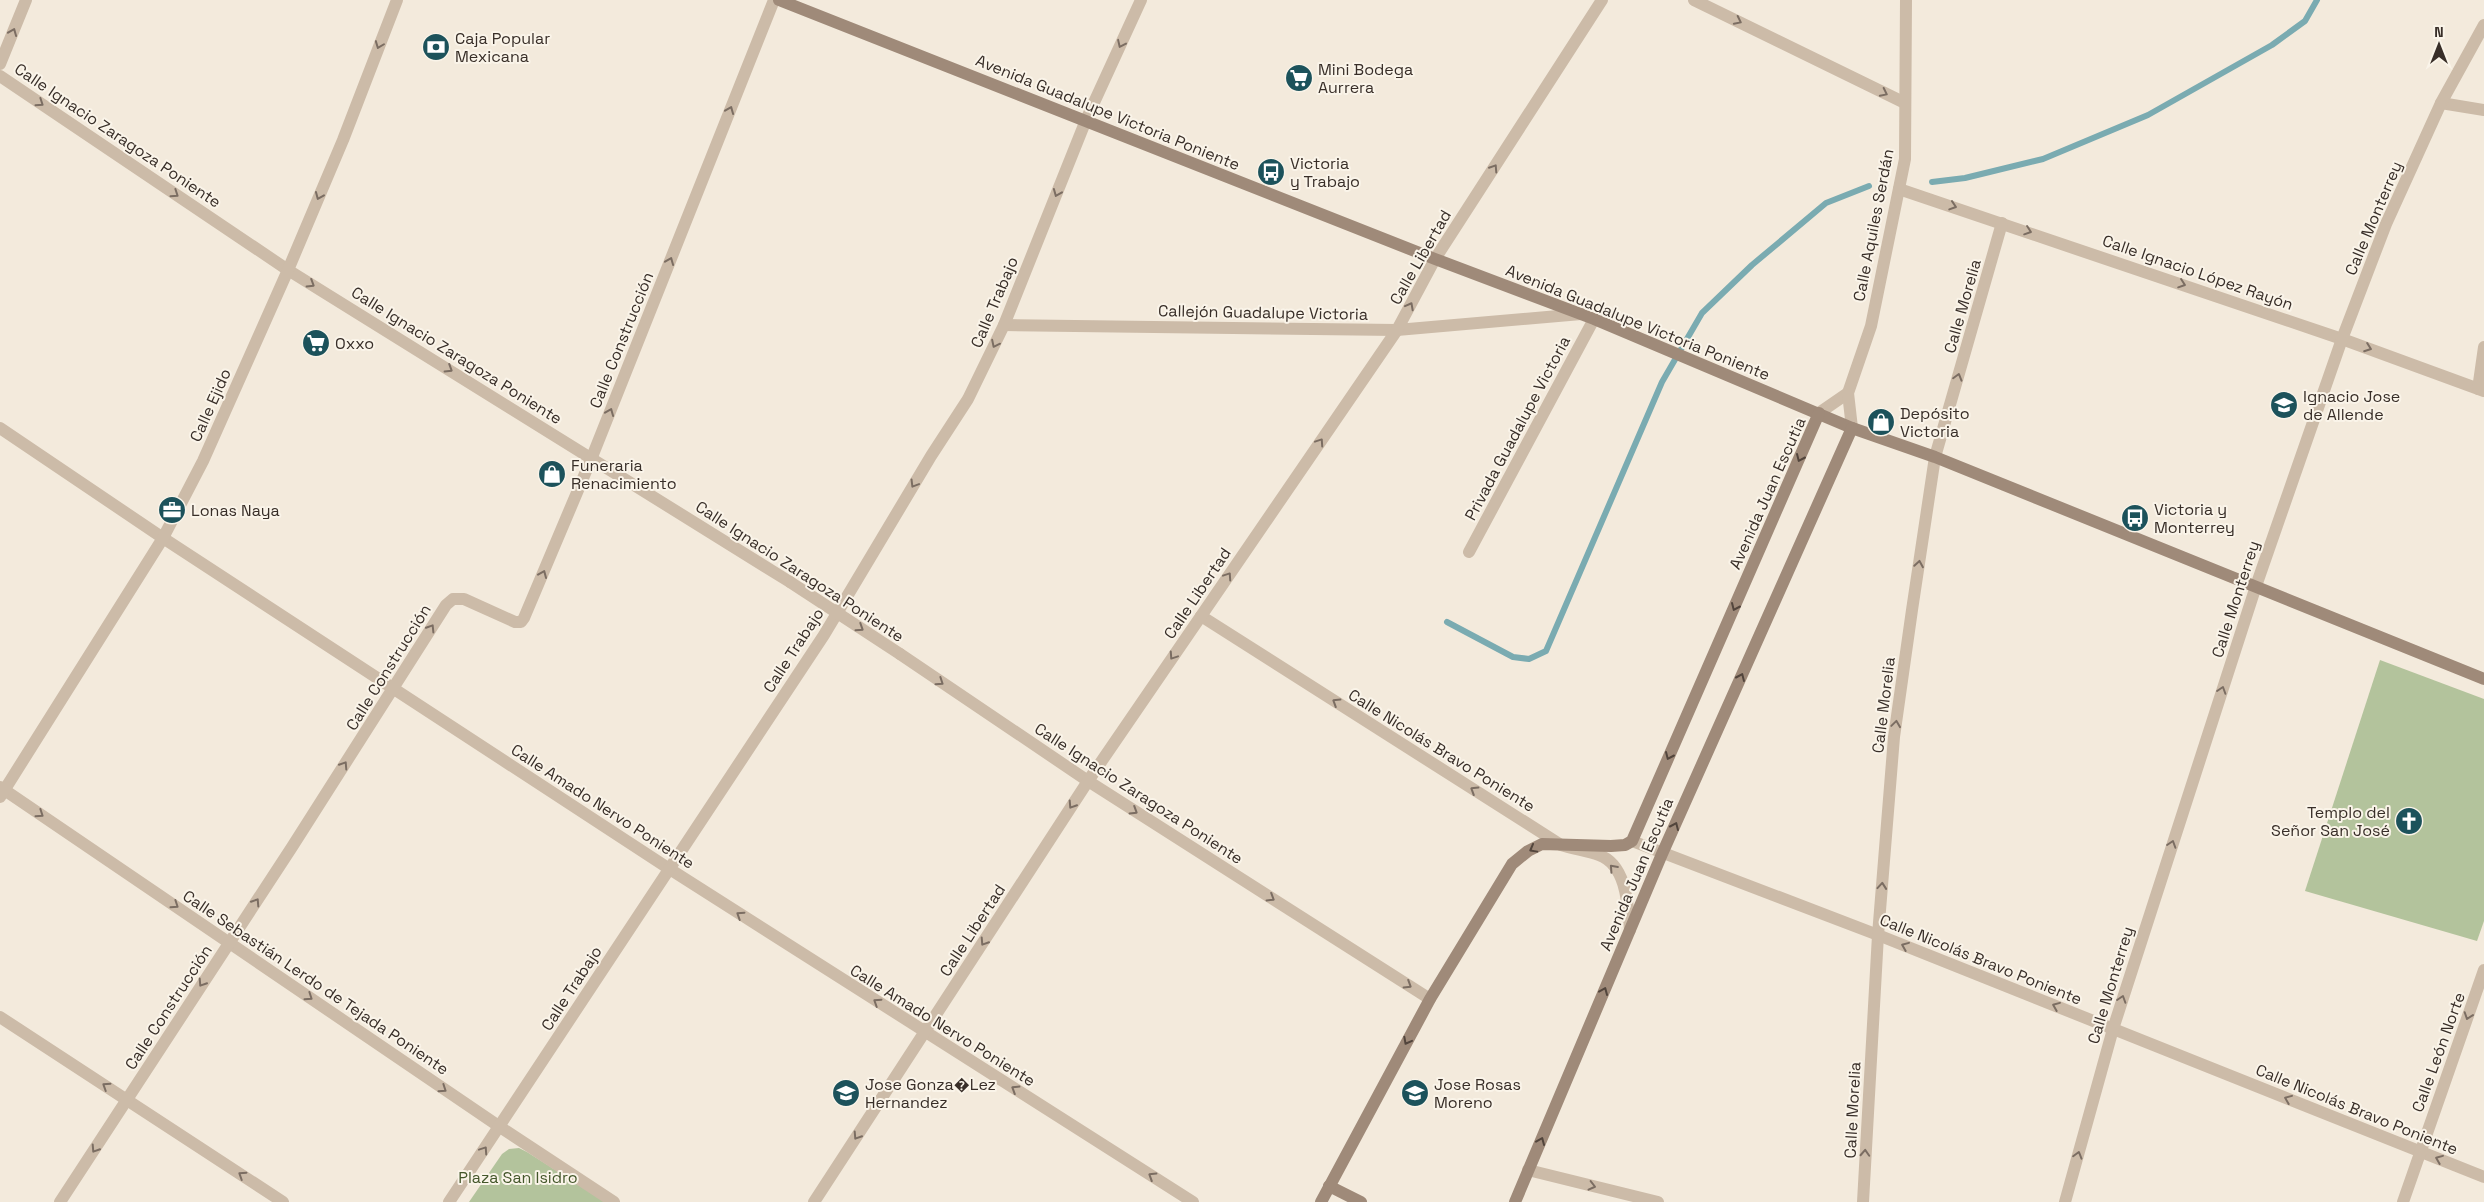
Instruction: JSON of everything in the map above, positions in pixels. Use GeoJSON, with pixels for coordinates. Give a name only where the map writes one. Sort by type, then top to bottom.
{"type":"FeatureCollection","features":[{"type":"Feature","properties":{"kind":"main road","name":"Avenida Guadalupe Victoria Poniente"},"geometry":{"type":"LineString","coordinates":[[779,0],[1435,259],[1594,319],[1635,338],[1852,428],[1935,457],[2484,679]]}},
{"type":"Feature","properties":{"kind":"main road","name":"Avenida Juan Escutia"},"geometry":{"type":"LineString","coordinates":[[1321,1202],[1430,998],[1512,864],[1528,851],[1542,844],[1618,846],[1632,841],[1819,414]]}},
{"type":"Feature","properties":{"kind":"main road","name":"Avenida Juan Escutia"},"geometry":{"type":"LineString","coordinates":[[1515,1202],[1662,854],[1852,428]]}},
{"type":"Feature","properties":{"kind":"main road"},"geometry":{"type":"LineString","coordinates":[[1329,1186],[1361,1202]]}},
{"type":"Feature","properties":{"kind":"street"},"geometry":{"type":"LineString","coordinates":[[0,64],[26,0]]}},
{"type":"Feature","properties":{"kind":"street","name":"Calle Ejido"},"geometry":{"type":"LineString","coordinates":[[2,791],[163,538],[203,461],[288,270],[397,0]]}},
{"type":"Feature","properties":{"kind":"street","name":"Calle Construcción"},"geometry":{"type":"LineString","coordinates":[[60,1202],[128,1100],[446,605],[453,599],[464,598],[515,622],[521,622],[524,618],[592,457],[774,0]]}},
{"type":"Feature","properties":{"kind":"street","name":"Calle Trabajo"},"geometry":{"type":"LineString","coordinates":[[449,1202],[824,634],[931,456],[968,399],[1004,325],[1086,120],[1141,0]]}},
{"type":"Feature","properties":{"kind":"street","name":"Calle Libertad"},"geometry":{"type":"LineString","coordinates":[[814,1202],[1088,781],[1397,330],[1435,259],[1602,0]]}},
{"type":"Feature","properties":{"kind":"street"},"geometry":{"type":"LineString","coordinates":[[1694,0],[1905,103]]}},
{"type":"Feature","properties":{"kind":"street","name":"Calle Aquiles Serdán"},"geometry":{"type":"LineString","coordinates":[[1848,393],[1870,326],[1905,158],[1906,0]]}},
{"type":"Feature","properties":{"kind":"street","name":"Calle Monterrey"},"geometry":{"type":"LineString","coordinates":[[2064,1202],[2113,1029],[2256,586],[2342,339],[2386,224],[2441,103],[2484,25]]}},
{"type":"Feature","properties":{"kind":"street","name":"Calle Ignacio Zaragoza Poniente"},"geometry":{"type":"LineString","coordinates":[[0,76],[288,270],[592,457],[790,582],[1088,781],[1430,998]]}},
{"type":"Feature","properties":{"kind":"street"},"geometry":{"type":"LineString","coordinates":[[2441,103],[2484,110]]}},
{"type":"Feature","properties":{"kind":"street","name":"Calle Ignacio López Rayón"},"geometry":{"type":"LineString","coordinates":[[1899,190],[1982,216],[2342,339],[2481,390]]}},
{"type":"Feature","properties":{"kind":"street","name":"Calle Morelia"},"geometry":{"type":"LineString","coordinates":[[1863,1202],[1878,935],[1894,737],[1935,457],[2002,223]]}},
{"type":"Feature","properties":{"kind":"street","name":"Callejón Guadalupe Victoria"},"geometry":{"type":"LineString","coordinates":[[1004,325],[1397,330],[1581,314]]}},
{"type":"Feature","properties":{"kind":"street","name":"Privada Guadalupe Victoria"},"geometry":{"type":"LineString","coordinates":[[1469,552],[1594,319]]}},
{"type":"Feature","properties":{"kind":"street"},"geometry":{"type":"LineString","coordinates":[[2481,390],[2484,347]]}},
{"type":"Feature","properties":{"kind":"street"},"geometry":{"type":"LineString","coordinates":[[1848,393],[1852,428]]}},
{"type":"Feature","properties":{"kind":"street","name":"Avenida Juan Escutia"},"geometry":{"type":"LineString","coordinates":[[1819,414],[1848,393]]}},
{"type":"Feature","properties":{"kind":"street","name":"Calle Amado Nervo Poniente"},"geometry":{"type":"LineString","coordinates":[[0,428],[163,538],[394,687],[668,868],[1193,1202]]}},
{"type":"Feature","properties":{"kind":"street","name":"Calle Nicolás Bravo Poniente"},"geometry":{"type":"LineString","coordinates":[[1201,616],[1561,846],[1601,856],[1617,871],[1623,883],[1627,898],[1630,930]]}},
{"type":"Feature","properties":{"kind":"street","name":"Calle Sebastián Lerdo de Tejada Poniente"},"geometry":{"type":"LineString","coordinates":[[2,791],[614,1202]]}},
{"type":"Feature","properties":{"kind":"street","name":"Calle Nicolás Bravo Poniente"},"geometry":{"type":"LineString","coordinates":[[1632,841],[1878,935],[2484,1178]]}},
{"type":"Feature","properties":{"kind":"street","name":"Calle León Norte"},"geometry":{"type":"LineString","coordinates":[[2403,1202],[2484,970]]}},
{"type":"Feature","properties":{"kind":"street"},"geometry":{"type":"LineString","coordinates":[[0,1017],[283,1202]]}},
{"type":"Feature","properties":{"kind":"street"},"geometry":{"type":"LineString","coordinates":[[1528,1170],[1658,1202]]}},
{"type":"Feature","properties":{"kind":"green space"},"geometry":{"type":"Polygon","coordinates":[[[2380,660],[2484,699],[2484,921],[2477,941],[2305,891],[2380,660]]]}},
{"type":"Feature","properties":{"kind":"green space","name":"Plaza San Isidro"},"geometry":{"type":"Polygon","coordinates":[[[519,1148],[606,1202],[469,1202],[502,1154],[509,1149],[519,1148]]]}},
{"type":"Feature","properties":{"kind":"waterway"},"geometry":{"type":"LineString","coordinates":[[1932,182],[1965,178],[2043,159],[2148,115],[2272,45],[2305,21],[2317,0]]}},
{"type":"Feature","properties":{"kind":"waterway"},"geometry":{"type":"LineString","coordinates":[[1447,622],[1513,657],[1529,659],[1546,651],[1662,382],[1702,313],[1752,265],[1826,203],[1869,186]]}},
{"type":"Feature","properties":{"kind":"place","name":"Caja Popular Mexicana"},"geometry":{"type":"Point","coordinates":[436,47]}},
{"type":"Feature","properties":{"kind":"place","name":"Mini Bodega Aurrera"},"geometry":{"type":"Point","coordinates":[1299,78]}},
{"type":"Feature","properties":{"kind":"place","name":"Victoria y Trabajo"},"geometry":{"type":"Point","coordinates":[1271,172]}},
{"type":"Feature","properties":{"kind":"place","name":"Oxxo"},"geometry":{"type":"Point","coordinates":[316,343]}},
{"type":"Feature","properties":{"kind":"place","name":"Ignacio Jose de Allende"},"geometry":{"type":"Point","coordinates":[2284,405]}},
{"type":"Feature","properties":{"kind":"place","name":"Depósito Victoria"},"geometry":{"type":"Point","coordinates":[1881,422]}},
{"type":"Feature","properties":{"kind":"place","name":"Funeraria Renacimiento"},"geometry":{"type":"Point","coordinates":[552,474]}},
{"type":"Feature","properties":{"kind":"place","name":"Lonas Naya"},"geometry":{"type":"Point","coordinates":[172,510]}},
{"type":"Feature","properties":{"kind":"place","name":"Victoria y Monterrey"},"geometry":{"type":"Point","coordinates":[2135,518]}},
{"type":"Feature","properties":{"kind":"place","name":"Templo del Señor San José"},"geometry":{"type":"Point","coordinates":[2409,821]}},
{"type":"Feature","properties":{"kind":"place","name":"Jose Gonza�Lez Hernandez"},"geometry":{"type":"Point","coordinates":[846,1093]}},
{"type":"Feature","properties":{"kind":"place","name":"Jose Rosas Moreno"},"geometry":{"type":"Point","coordinates":[1415,1093]}}]}
